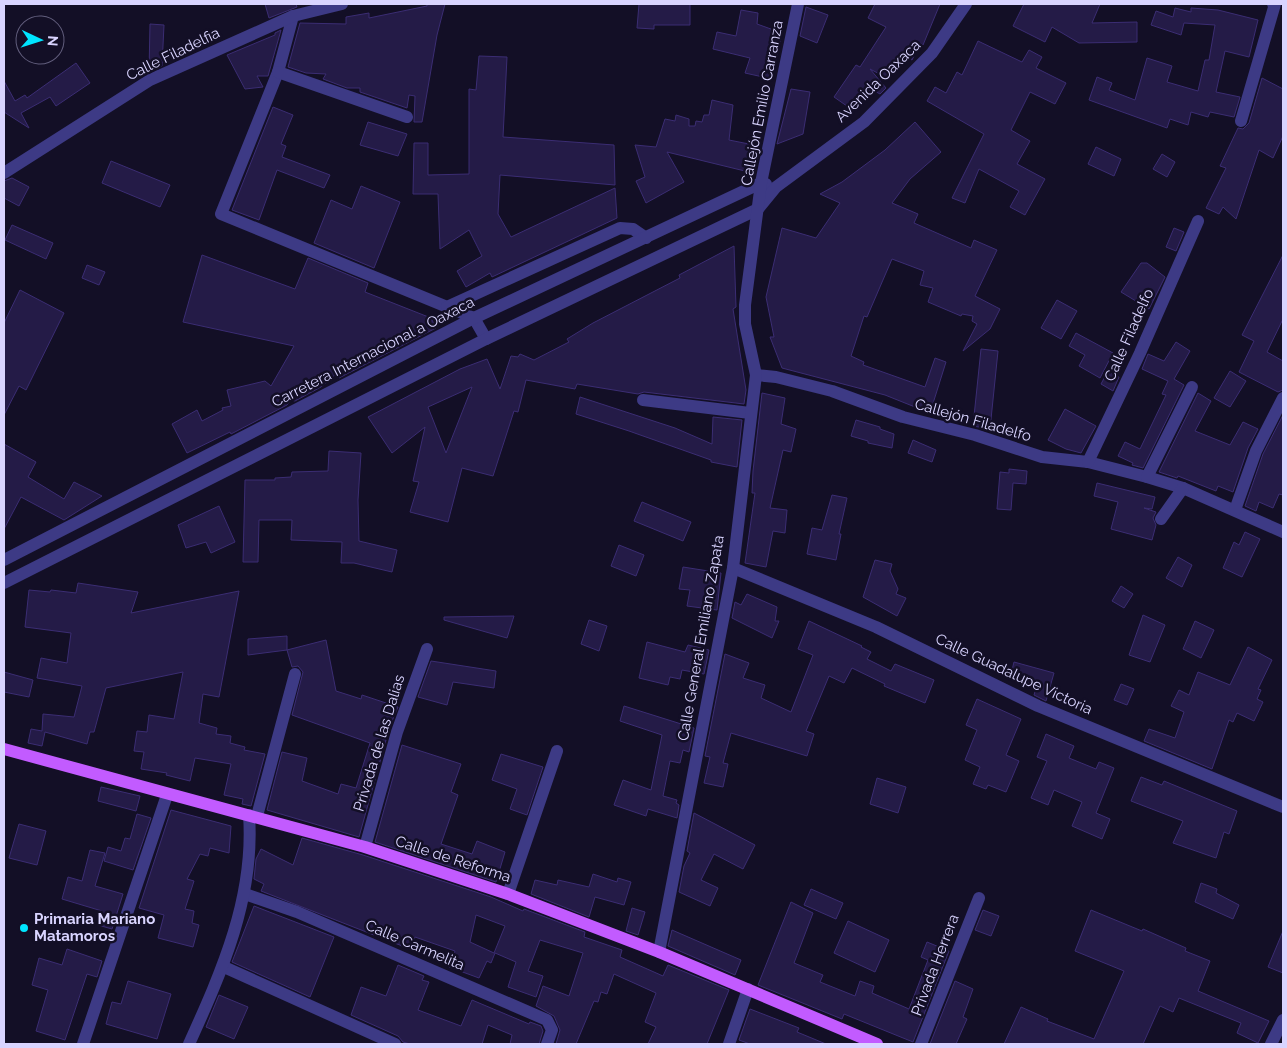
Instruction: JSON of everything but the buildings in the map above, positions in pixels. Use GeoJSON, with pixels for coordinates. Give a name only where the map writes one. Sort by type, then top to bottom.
{"type":"FeatureCollection","features":[{"type":"Feature","properties":{"kind":"main road","name":"Calle de Reforma"},"geometry":{"type":"LineString","coordinates":[[4,749],[167,795],[253,816],[365,847],[508,894],[659,952],[877,1044]]}},
{"type":"Feature","properties":{"kind":"street","name":"Calle Filadelfia"},"geometry":{"type":"LineString","coordinates":[[4,173],[150,80],[293,16],[342,4]]}},
{"type":"Feature","properties":{"kind":"street","name":"Callejón Emilio Carranza"},"geometry":{"type":"LineString","coordinates":[[758,210],[761,183],[798,4]]}},
{"type":"Feature","properties":{"kind":"street","name":"Avenida Oaxaca"},"geometry":{"type":"LineString","coordinates":[[758,210],[776,186],[864,122],[932,53],[966,4]]}},
{"type":"Feature","properties":{"kind":"street"},"geometry":{"type":"LineString","coordinates":[[1241,121],[1275,4],[1273,4]]}},
{"type":"Feature","properties":{"kind":"street"},"geometry":{"type":"LineString","coordinates":[[293,16],[278,72],[221,214],[474,318],[486,340]]}},
{"type":"Feature","properties":{"kind":"street"},"geometry":{"type":"LineString","coordinates":[[278,72],[407,117]]}},
{"type":"Feature","properties":{"kind":"street"},"geometry":{"type":"LineString","coordinates":[[761,183],[776,186]]}},
{"type":"Feature","properties":{"kind":"street","name":"Carretera Internacional a Oaxaca"},"geometry":{"type":"LineString","coordinates":[[4,560],[474,318],[761,183]]}},
{"type":"Feature","properties":{"kind":"street"},"geometry":{"type":"LineString","coordinates":[[4,583],[486,340],[758,210]]}},
{"type":"Feature","properties":{"kind":"street","name":"Calle General Emiliano Zapata"},"geometry":{"type":"LineString","coordinates":[[659,952],[733,568],[756,375],[745,324],[745,304],[758,210]]}},
{"type":"Feature","properties":{"kind":"street","name":"Calle Filadelfo"},"geometry":{"type":"LineString","coordinates":[[1088,462],[1140,353],[1198,221]]}},
{"type":"Feature","properties":{"kind":"street"},"geometry":{"type":"LineString","coordinates":[[447,307],[620,228],[633,229],[646,238]]}},
{"type":"Feature","properties":{"kind":"street","name":"Callejón Filadelfo"},"geometry":{"type":"LineString","coordinates":[[756,375],[776,376],[832,391],[903,416],[975,435],[1042,457],[1088,462],[1147,477],[1183,488],[1283,532]]}},
{"type":"Feature","properties":{"kind":"street"},"geometry":{"type":"LineString","coordinates":[[1147,477],[1192,387]]}},
{"type":"Feature","properties":{"kind":"street"},"geometry":{"type":"LineString","coordinates":[[1235,510],[1256,451],[1283,398]]}},
{"type":"Feature","properties":{"kind":"street"},"geometry":{"type":"LineString","coordinates":[[643,400],[750,414]]}},
{"type":"Feature","properties":{"kind":"street"},"geometry":{"type":"LineString","coordinates":[[1161,519],[1183,488]]}},
{"type":"Feature","properties":{"kind":"street","name":"Calle Guadalupe Victoria"},"geometry":{"type":"LineString","coordinates":[[733,568],[876,628],[1038,706],[1283,807]]}},
{"type":"Feature","properties":{"kind":"street","name":"Privada de las Dalias"},"geometry":{"type":"LineString","coordinates":[[365,847],[397,732],[426,649]]}},
{"type":"Feature","properties":{"kind":"street"},"geometry":{"type":"LineString","coordinates":[[189,1044],[224,967],[245,894],[253,816],[295,674]]}},
{"type":"Feature","properties":{"kind":"street"},"geometry":{"type":"LineString","coordinates":[[508,894],[557,751]]}},
{"type":"Feature","properties":{"kind":"street"},"geometry":{"type":"LineString","coordinates":[[83,1044],[167,795]]}},
{"type":"Feature","properties":{"kind":"street","name":"Calle Carmelita"},"geometry":{"type":"LineString","coordinates":[[245,894],[297,912],[547,1020],[552,1030],[547,1044]]}},
{"type":"Feature","properties":{"kind":"street","name":"Privada Herrera"},"geometry":{"type":"LineString","coordinates":[[921,1044],[979,898]]}},
{"type":"Feature","properties":{"kind":"street"},"geometry":{"type":"LineString","coordinates":[[224,967],[395,1044]]}},
{"type":"Feature","properties":{"kind":"street"},"geometry":{"type":"LineString","coordinates":[[729,1044],[748,990]]}},
{"type":"Feature","properties":{"kind":"street"},"geometry":{"type":"LineString","coordinates":[[1271,1044],[1283,1020]]}},
{"type":"Feature","properties":{"kind":"place","name":"Primaria Mariano Matamoros"},"geometry":{"type":"Point","coordinates":[24,928]}}]}
